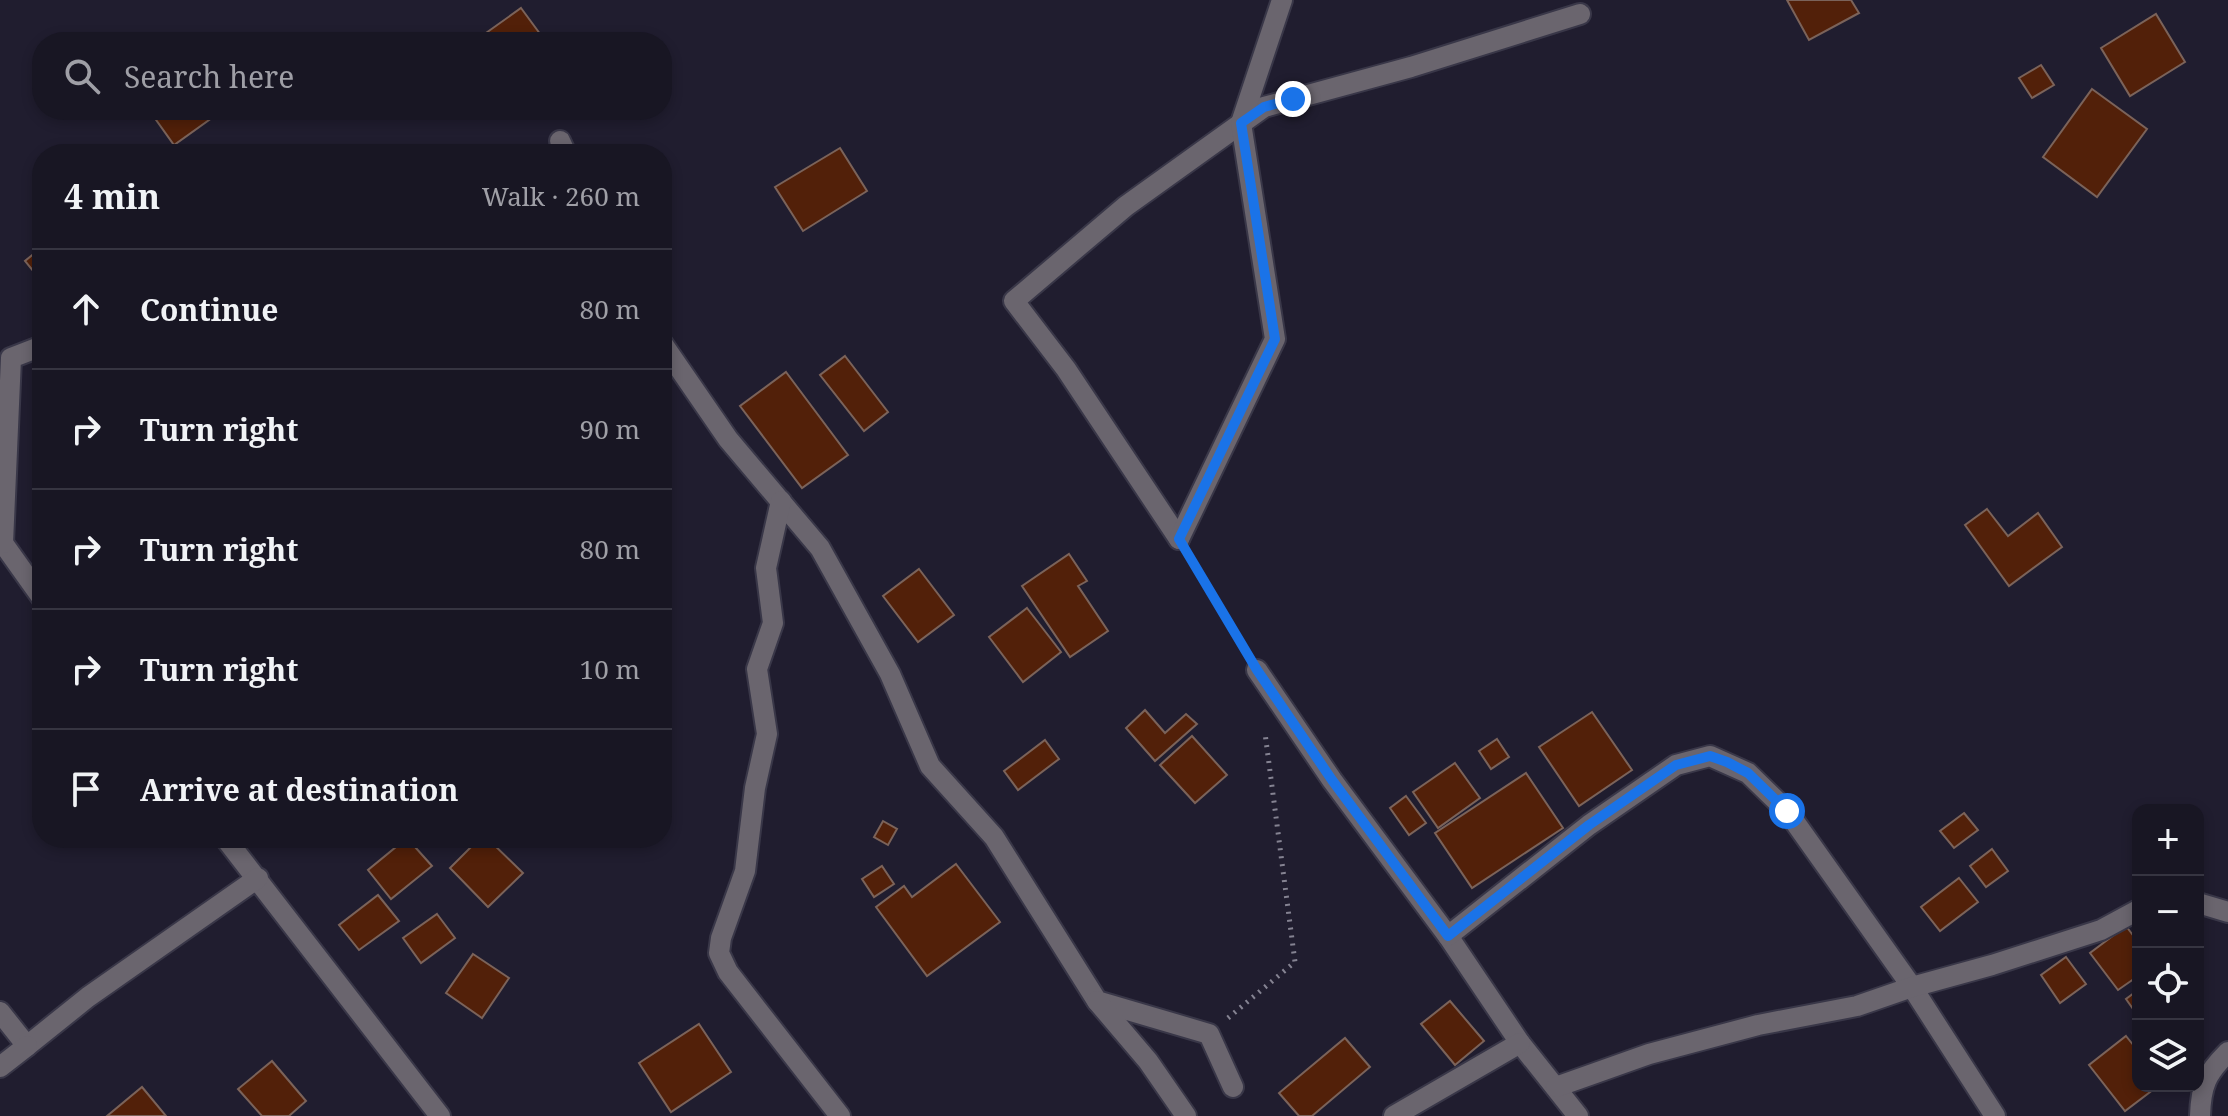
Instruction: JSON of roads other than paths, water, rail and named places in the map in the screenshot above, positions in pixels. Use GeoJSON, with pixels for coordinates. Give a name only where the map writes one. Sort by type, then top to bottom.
{"type":"FeatureCollection","features":[{"type":"Feature","properties":{"kind":"street"},"geometry":{"type":"LineString","coordinates":[[1282,0],[1241,123],[1275,339],[1179,539],[1066,369],[1014,301],[1126,206],[1241,123],[1264,107],[1411,67],[1580,14]]}},
{"type":"Feature","properties":{"kind":"street"},"geometry":{"type":"LineString","coordinates":[[32,350],[11,358],[1,541],[32,584]]}},
{"type":"Feature","properties":{"kind":"street"},"geometry":{"type":"LineString","coordinates":[[672,358],[728,439],[820,548],[890,674],[930,766],[994,837],[1097,1001],[1148,1061],[1186,1116]]}},
{"type":"Feature","properties":{"kind":"street"},"geometry":{"type":"LineString","coordinates":[[781,501],[766,568],[773,623],[757,669],[767,734],[755,788],[745,871],[721,938],[719,953],[728,972],[840,1116]]}},
{"type":"Feature","properties":{"kind":"street"},"geometry":{"type":"LineString","coordinates":[[1257,670],[1332,780],[1448,936],[1520,1043],[1578,1116]]}},
{"type":"Feature","properties":{"kind":"street"},"geometry":{"type":"LineString","coordinates":[[1448,936],[1589,825],[1664,773],[1676,765],[1710,756],[1748,773],[1787,811],[1912,987],[1995,1116]]}},
{"type":"Feature","properties":{"kind":"street"},"geometry":{"type":"LineString","coordinates":[[233,848],[440,1116]]}},
{"type":"Feature","properties":{"kind":"street"},"geometry":{"type":"LineString","coordinates":[[0,1067],[88,997],[258,878]]}},
{"type":"Feature","properties":{"kind":"street"},"geometry":{"type":"LineString","coordinates":[[2204,905],[2228,912]]}},
{"type":"Feature","properties":{"kind":"street"},"geometry":{"type":"LineString","coordinates":[[1556,1087],[1649,1054],[1758,1025],[1857,1006],[2101,930],[2132,913]]}},
{"type":"Feature","properties":{"kind":"street"},"geometry":{"type":"LineString","coordinates":[[1097,1001],[1209,1034],[1233,1087]]}},
{"type":"Feature","properties":{"kind":"street"},"geometry":{"type":"LineString","coordinates":[[0,1012],[27,1046]]}},
{"type":"Feature","properties":{"kind":"street"},"geometry":{"type":"LineString","coordinates":[[1394,1116],[1520,1043]]}},
{"type":"Feature","properties":{"kind":"street"},"geometry":{"type":"LineString","coordinates":[[2200,1116],[2201,1090],[2215,1064],[2228,1052]]}}]}
